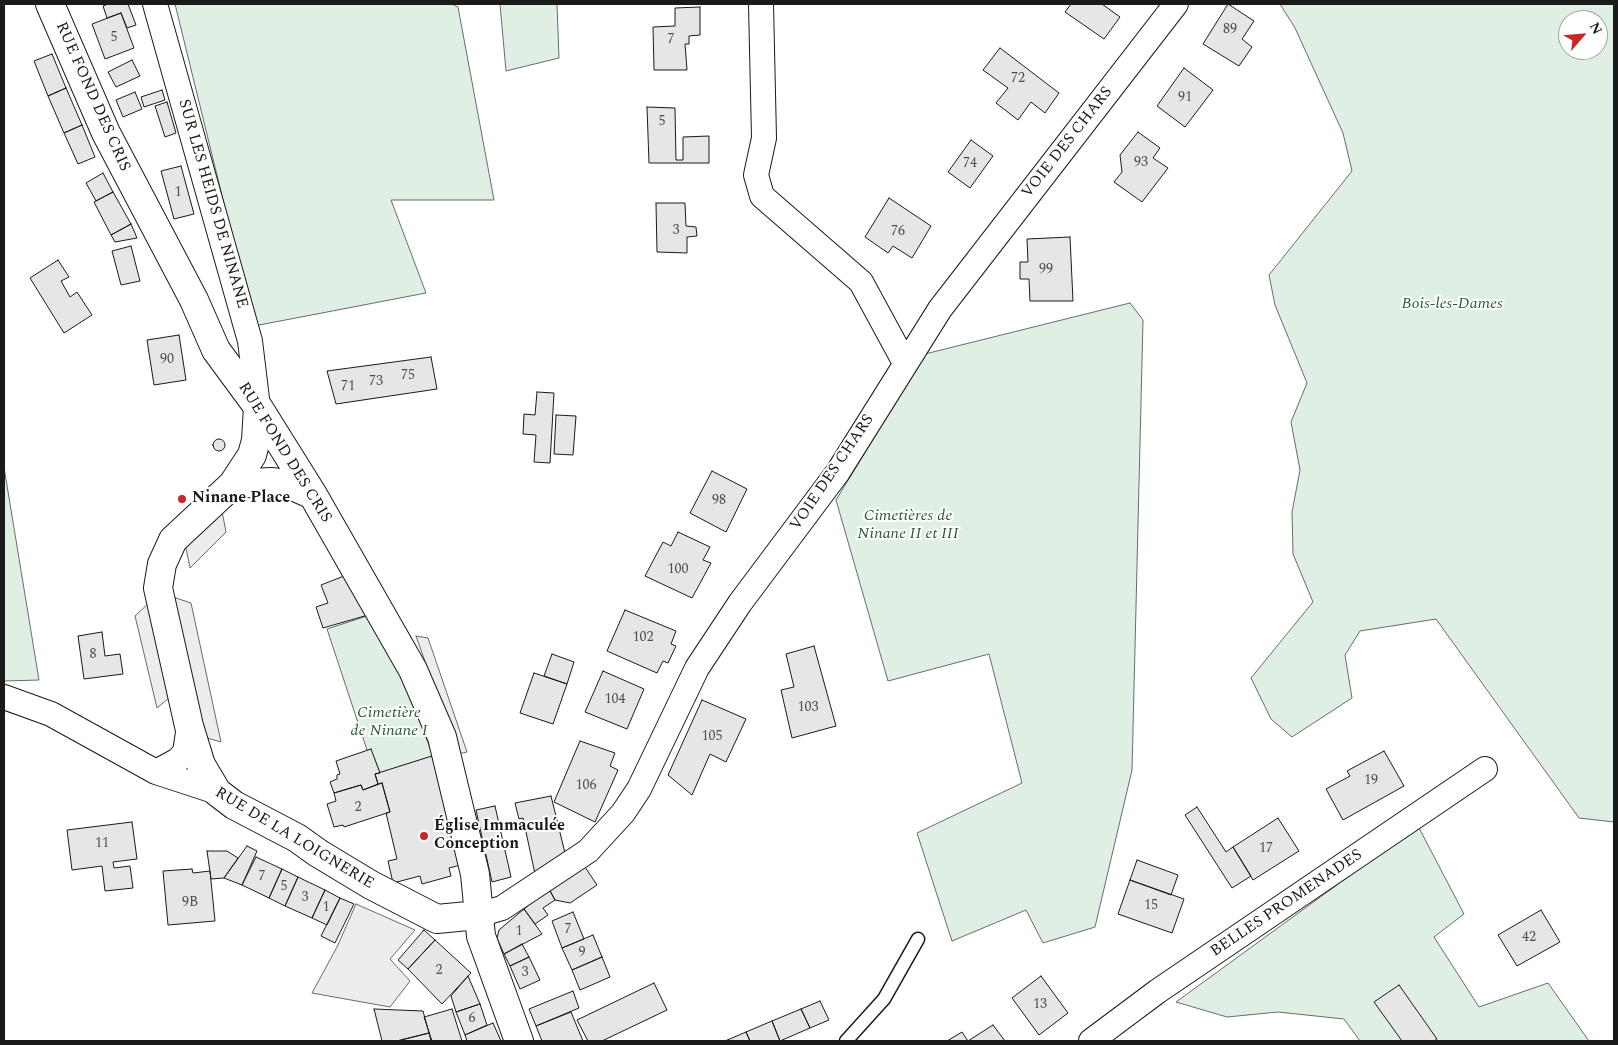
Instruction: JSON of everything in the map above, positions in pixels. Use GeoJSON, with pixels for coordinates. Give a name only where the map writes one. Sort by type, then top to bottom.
{"type":"FeatureCollection","features":[{"type":"Feature","properties":{"kind":"street","name":"RUE FOND DES CRIS"},"geometry":{"type":"LineString","coordinates":[[50,4],[106,134],[194,300],[216,350],[258,407],[312,494],[413,670],[442,737],[475,874],[481,936],[519,1041]]}},
{"type":"Feature","properties":{"kind":"street","name":"SUR LES HEIDS DE NINANE"},"geometry":{"type":"LineString","coordinates":[[155,4],[250,341],[258,407]]}},
{"type":"Feature","properties":{"kind":"street"},"geometry":{"type":"LineString","coordinates":[[761,4],[764,138],[756,175],[762,196],[861,282],[905,363]]}},
{"type":"Feature","properties":{"kind":"street","name":"VOIE DES CHARS"},"geometry":{"type":"LineString","coordinates":[[478,915],[502,908],[588,851],[623,813],[640,789],[697,668],[740,602],[838,472],[940,309],[1176,4]]}},
{"type":"Feature","properties":{"kind":"street"},"geometry":{"type":"LineString","coordinates":[[217,792],[201,765],[189,726],[158,588],[162,564],[173,540],[233,484],[252,455],[256,440],[258,407]]}},
{"type":"Feature","properties":{"kind":"street"},"geometry":{"type":"LineString","coordinates":[[233,484],[271,482],[288,484],[312,494]]}},
{"type":"Feature","properties":{"kind":"street","name":"RUE DE LA LOIGNERIE"},"geometry":{"type":"LineString","coordinates":[[4,697],[51,714],[156,772],[217,792],[234,805],[298,838],[318,853],[371,885],[437,919],[478,915]]}},
{"type":"Feature","properties":{"kind":"street"},"geometry":{"type":"LineString","coordinates":[[156,772],[178,760],[185,752],[189,726]]}},
{"type":"Feature","properties":{"kind":"street","name":"BELLES PROMENADES"},"geometry":{"type":"LineString","coordinates":[[1091,1041],[1158,991],[1486,769]]}},
{"type":"Feature","properties":{"kind":"lane"},"geometry":{"type":"LineString","coordinates":[[846,1041],[884,999],[918,939]]}},
{"type":"Feature","properties":{"kind":"green space"},"geometry":{"type":"Polygon","coordinates":[[[175,4],[452,4],[458,7],[494,200],[391,200],[426,293],[254,326],[175,4]]]}},
{"type":"Feature","properties":{"kind":"green space"},"geometry":{"type":"Polygon","coordinates":[[[500,4],[557,4],[559,58],[506,71],[500,4]]]}},
{"type":"Feature","properties":{"kind":"green space","name":"Bois-les-Dames"},"geometry":{"type":"Polygon","coordinates":[[[1280,4],[1614,4],[1614,822],[1579,818],[1436,619],[1360,631],[1345,655],[1352,698],[1292,737],[1271,719],[1251,678],[1313,602],[1293,554],[1292,512],[1300,470],[1291,422],[1307,383],[1275,305],[1269,275],[1352,171],[1343,133],[1295,28],[1280,4]]]}},
{"type":"Feature","properties":{"kind":"green space","name":"Cimetières de Ninane II et III"},"geometry":{"type":"Polygon","coordinates":[[[1130,303],[1143,320],[1132,770],[1095,927],[1043,943],[1026,910],[952,941],[917,833],[1022,783],[989,654],[888,681],[836,500],[925,354],[1130,303]]]}},
{"type":"Feature","properties":{"kind":"green space"},"geometry":{"type":"Polygon","coordinates":[[[4,467],[39,680],[4,681],[4,467]]]}},
{"type":"Feature","properties":{"kind":"green space","name":"Cimetière de Ninane I"},"geometry":{"type":"Polygon","coordinates":[[[367,616],[406,684],[433,756],[380,773],[371,750],[367,750],[327,629],[367,616]]]}},
{"type":"Feature","properties":{"kind":"green space"},"geometry":{"type":"Polygon","coordinates":[[[1418,826],[1464,914],[1434,937],[1479,1007],[1548,983],[1589,1041],[1360,1041],[1344,1019],[1278,1012],[1227,1017],[1176,1002],[1418,826]]]}},
{"type":"Feature","properties":{"kind":"shaded area"},"geometry":{"type":"Polygon","coordinates":[[[221,506],[226,532],[190,568],[185,543],[221,506]]]}},
{"type":"Feature","properties":{"kind":"shaded area"},"geometry":{"type":"Polygon","coordinates":[[[167,595],[191,603],[221,742],[200,736],[167,595]]]}},
{"type":"Feature","properties":{"kind":"shaded area"},"geometry":{"type":"Polygon","coordinates":[[[152,600],[174,694],[157,708],[135,616],[152,600]]]}},
{"type":"Feature","properties":{"kind":"shaded area"},"geometry":{"type":"Polygon","coordinates":[[[416,636],[428,638],[467,752],[458,754],[416,636]]]}},
{"type":"Feature","properties":{"kind":"shaded area"},"geometry":{"type":"Polygon","coordinates":[[[356,904],[415,930],[390,959],[410,981],[390,1007],[312,993],[337,947],[356,904]]]}},
{"type":"Feature","properties":{"kind":"building"},"geometry":{"type":"Polygon","coordinates":[[[108,4],[128,4],[136,25],[127,28],[121,13],[107,18],[103,6],[108,4]]]}},
{"type":"Feature","properties":{"kind":"building"},"geometry":{"type":"Polygon","coordinates":[[[1071,4],[1102,4],[1120,17],[1104,39],[1065,12],[1071,4]]]}},
{"type":"Feature","properties":{"kind":"building"},"geometry":{"type":"Polygon","coordinates":[[[1228,4],[1254,21],[1242,39],[1252,47],[1239,66],[1203,44],[1228,4]]]}},
{"type":"Feature","properties":{"kind":"building"},"geometry":{"type":"Polygon","coordinates":[[[700,7],[700,35],[689,36],[689,44],[685,44],[687,70],[654,70],[653,27],[675,26],[675,8],[700,7]]]}},
{"type":"Feature","properties":{"kind":"building"},"geometry":{"type":"Polygon","coordinates":[[[121,13],[134,48],[105,59],[92,24],[121,13]]]}},
{"type":"Feature","properties":{"kind":"building"},"geometry":{"type":"Polygon","coordinates":[[[1000,48],[1059,93],[1045,113],[1031,102],[1018,120],[996,103],[1008,88],[983,70],[1000,48]]]}},
{"type":"Feature","properties":{"kind":"building"},"geometry":{"type":"Polygon","coordinates":[[[52,54],[66,88],[48,96],[34,61],[52,54]]]}},
{"type":"Feature","properties":{"kind":"building"},"geometry":{"type":"Polygon","coordinates":[[[132,60],[140,76],[116,87],[108,72],[132,60]]]}},
{"type":"Feature","properties":{"kind":"building"},"geometry":{"type":"Polygon","coordinates":[[[1184,68],[1213,90],[1185,127],[1157,106],[1184,68]]]}},
{"type":"Feature","properties":{"kind":"building"},"geometry":{"type":"Polygon","coordinates":[[[66,88],[82,125],[64,133],[48,96],[66,88]]]}},
{"type":"Feature","properties":{"kind":"building"},"geometry":{"type":"Polygon","coordinates":[[[162,90],[165,100],[144,107],[141,97],[162,90]]]}},
{"type":"Feature","properties":{"kind":"building"},"geometry":{"type":"Polygon","coordinates":[[[135,92],[142,109],[123,117],[116,100],[135,92]]]}},
{"type":"Feature","properties":{"kind":"building"},"geometry":{"type":"Polygon","coordinates":[[[167,102],[176,133],[165,137],[155,106],[167,102]]]}},
{"type":"Feature","properties":{"kind":"building"},"geometry":{"type":"Polygon","coordinates":[[[647,107],[675,108],[676,160],[683,160],[683,137],[709,136],[709,163],[649,163],[647,107]]]}},
{"type":"Feature","properties":{"kind":"building"},"geometry":{"type":"Polygon","coordinates":[[[82,125],[95,157],[78,164],[64,133],[82,125]]]}},
{"type":"Feature","properties":{"kind":"building"},"geometry":{"type":"Polygon","coordinates":[[[1138,132],[1160,148],[1153,158],[1168,168],[1142,202],[1114,182],[1122,172],[1120,155],[1138,132]]]}},
{"type":"Feature","properties":{"kind":"building"},"geometry":{"type":"Polygon","coordinates":[[[971,140],[993,156],[970,188],[948,172],[971,140]]]}},
{"type":"Feature","properties":{"kind":"building"},"geometry":{"type":"Polygon","coordinates":[[[181,166],[194,214],[174,219],[161,171],[181,166]]]}},
{"type":"Feature","properties":{"kind":"building"},"geometry":{"type":"Polygon","coordinates":[[[103,173],[113,192],[96,201],[86,183],[103,173]]]}},
{"type":"Feature","properties":{"kind":"building"},"geometry":{"type":"Polygon","coordinates":[[[113,192],[131,224],[111,235],[94,202],[113,192]]]}},
{"type":"Feature","properties":{"kind":"building"},"geometry":{"type":"Polygon","coordinates":[[[889,198],[931,226],[912,258],[893,246],[888,253],[865,237],[889,198]]]}},
{"type":"Feature","properties":{"kind":"building"},"geometry":{"type":"Polygon","coordinates":[[[656,203],[685,203],[686,226],[696,227],[697,236],[687,237],[687,253],[657,252],[656,203]]]}},
{"type":"Feature","properties":{"kind":"building"},"geometry":{"type":"Polygon","coordinates":[[[131,224],[137,238],[115,242],[111,235],[131,224]]]}},
{"type":"Feature","properties":{"kind":"building"},"geometry":{"type":"Polygon","coordinates":[[[1070,237],[1073,301],[1030,301],[1029,279],[1020,279],[1020,262],[1028,262],[1027,239],[1070,237]]]}},
{"type":"Feature","properties":{"kind":"building"},"geometry":{"type":"Polygon","coordinates":[[[131,246],[140,281],[121,285],[112,251],[131,246]]]}},
{"type":"Feature","properties":{"kind":"building"},"geometry":{"type":"Polygon","coordinates":[[[58,260],[69,277],[61,281],[70,297],[77,292],[92,315],[64,333],[30,278],[58,260]]]}},
{"type":"Feature","properties":{"kind":"building"},"geometry":{"type":"Polygon","coordinates":[[[179,335],[186,380],[154,385],[147,340],[179,335]]]}},
{"type":"Feature","properties":{"kind":"building"},"geometry":{"type":"Polygon","coordinates":[[[431,357],[437,389],[336,404],[327,371],[431,357]]]}},
{"type":"Feature","properties":{"kind":"building"},"geometry":{"type":"Polygon","coordinates":[[[537,392],[554,393],[550,463],[534,462],[536,435],[523,434],[524,414],[535,415],[537,392]]]}},
{"type":"Feature","properties":{"kind":"building"},"geometry":{"type":"Polygon","coordinates":[[[556,415],[576,416],[573,455],[554,454],[556,415]]]}},
{"type":"Feature","properties":{"kind":"building"},"geometry":{"type":"Polygon","coordinates":[[[219,439],[225,445],[219,451],[213,445],[219,439]]]}},
{"type":"Feature","properties":{"kind":"building"},"geometry":{"type":"Polygon","coordinates":[[[712,471],[747,489],[726,532],[690,513],[712,471]]]}},
{"type":"Feature","properties":{"kind":"building"},"geometry":{"type":"Polygon","coordinates":[[[678,532],[710,547],[703,560],[711,563],[692,598],[645,576],[663,542],[671,546],[678,532]]]}},
{"type":"Feature","properties":{"kind":"building"},"geometry":{"type":"Polygon","coordinates":[[[344,576],[368,615],[323,628],[316,607],[328,603],[321,585],[344,576]]]}},
{"type":"Feature","properties":{"kind":"building"},"geometry":{"type":"Polygon","coordinates":[[[625,610],[676,631],[671,644],[676,646],[668,663],[663,661],[657,673],[607,651],[625,610]]]}},
{"type":"Feature","properties":{"kind":"building"},"geometry":{"type":"Polygon","coordinates":[[[102,632],[105,656],[120,654],[123,674],[84,679],[78,636],[102,632]]]}},
{"type":"Feature","properties":{"kind":"building"},"geometry":{"type":"Polygon","coordinates":[[[814,646],[836,726],[792,738],[781,690],[794,687],[786,654],[814,646]]]}},
{"type":"Feature","properties":{"kind":"building"},"geometry":{"type":"Polygon","coordinates":[[[552,654],[574,662],[567,684],[544,676],[552,654]]]}},
{"type":"Feature","properties":{"kind":"building"},"geometry":{"type":"Polygon","coordinates":[[[603,671],[644,689],[627,729],[585,712],[603,671]]]}},
{"type":"Feature","properties":{"kind":"building"},"geometry":{"type":"Polygon","coordinates":[[[534,673],[567,684],[553,724],[520,713],[534,673]]]}},
{"type":"Feature","properties":{"kind":"building"},"geometry":{"type":"Polygon","coordinates":[[[702,700],[746,719],[726,762],[710,754],[692,795],[668,775],[702,700]]]}},
{"type":"Feature","properties":{"kind":"building"},"geometry":{"type":"Polygon","coordinates":[[[580,741],[615,753],[610,766],[618,770],[595,822],[554,802],[580,741]]]}},
{"type":"Feature","properties":{"kind":"building"},"geometry":{"type":"Polygon","coordinates":[[[371,749],[380,773],[375,774],[378,784],[363,790],[361,785],[334,793],[330,782],[337,779],[337,775],[340,774],[336,761],[371,749]]]}},
{"type":"Feature","properties":{"kind":"building"},"geometry":{"type":"Polygon","coordinates":[[[1384,751],[1404,786],[1343,820],[1326,789],[1350,776],[1347,771],[1384,751]]]}},
{"type":"Feature","properties":{"kind":"building","name":"Église Immaculée Conception"},"geometry":{"type":"Polygon","coordinates":[[[435,755],[465,864],[449,868],[451,876],[422,884],[420,876],[393,883],[388,861],[397,859],[386,813],[390,812],[382,783],[378,784],[375,774],[435,755]]]}},
{"type":"Feature","properties":{"kind":"building"},"geometry":{"type":"Polygon","coordinates":[[[382,783],[390,812],[344,827],[343,825],[334,827],[327,804],[336,801],[334,793],[361,785],[363,790],[382,783]]]}},
{"type":"Feature","properties":{"kind":"building"},"geometry":{"type":"Polygon","coordinates":[[[551,796],[565,853],[535,874],[523,818],[519,819],[515,803],[551,796]]]}},
{"type":"Feature","properties":{"kind":"building"},"geometry":{"type":"Polygon","coordinates":[[[495,806],[511,877],[492,882],[476,810],[495,806]]]}},
{"type":"Feature","properties":{"kind":"building"},"geometry":{"type":"Polygon","coordinates":[[[1197,807],[1226,852],[1233,847],[1251,876],[1232,888],[1185,815],[1197,807]]]}},
{"type":"Feature","properties":{"kind":"building"},"geometry":{"type":"Polygon","coordinates":[[[1278,818],[1299,851],[1253,880],[1233,847],[1278,818]]]}},
{"type":"Feature","properties":{"kind":"building"},"geometry":{"type":"Polygon","coordinates":[[[132,822],[137,859],[113,862],[114,868],[130,866],[133,888],[105,891],[102,866],[72,870],[67,830],[132,822]]]}},
{"type":"Feature","properties":{"kind":"building"},"geometry":{"type":"Polygon","coordinates":[[[247,846],[257,851],[242,885],[224,878],[247,846]]]}},
{"type":"Feature","properties":{"kind":"building"},"geometry":{"type":"Polygon","coordinates":[[[207,851],[227,851],[238,858],[224,878],[211,879],[207,851]]]}},
{"type":"Feature","properties":{"kind":"building"},"geometry":{"type":"Polygon","coordinates":[[[256,857],[282,869],[269,898],[242,885],[256,857]]]}},
{"type":"Feature","properties":{"kind":"building"},"geometry":{"type":"Polygon","coordinates":[[[1137,860],[1178,875],[1171,895],[1130,880],[1137,860]]]}},
{"type":"Feature","properties":{"kind":"building"},"geometry":{"type":"Polygon","coordinates":[[[583,864],[597,885],[570,903],[555,900],[549,889],[583,864]]]}},
{"type":"Feature","properties":{"kind":"building"},"geometry":{"type":"Polygon","coordinates":[[[192,869],[193,873],[210,871],[215,921],[168,925],[163,871],[192,869]]]}},
{"type":"Feature","properties":{"kind":"building"},"geometry":{"type":"Polygon","coordinates":[[[282,869],[298,877],[285,906],[269,898],[282,869]]]}},
{"type":"Feature","properties":{"kind":"building"},"geometry":{"type":"Polygon","coordinates":[[[298,877],[325,890],[312,918],[285,906],[298,877]]]}},
{"type":"Feature","properties":{"kind":"building"},"geometry":{"type":"Polygon","coordinates":[[[1130,880],[1184,899],[1172,933],[1118,914],[1130,880]]]}},
{"type":"Feature","properties":{"kind":"building"},"geometry":{"type":"Polygon","coordinates":[[[549,889],[555,900],[543,908],[548,915],[535,924],[524,909],[549,889]]]}},
{"type":"Feature","properties":{"kind":"building"},"geometry":{"type":"Polygon","coordinates":[[[325,890],[340,898],[327,925],[312,918],[325,890]]]}},
{"type":"Feature","properties":{"kind":"building"},"geometry":{"type":"Polygon","coordinates":[[[340,898],[354,904],[335,943],[321,936],[340,898]]]}},
{"type":"Feature","properties":{"kind":"building"},"geometry":{"type":"Polygon","coordinates":[[[524,909],[542,934],[504,954],[497,938],[499,930],[524,909]]]}},
{"type":"Feature","properties":{"kind":"building"},"geometry":{"type":"Polygon","coordinates":[[[1541,910],[1560,942],[1517,966],[1498,935],[1541,910]]]}},
{"type":"Feature","properties":{"kind":"building"},"geometry":{"type":"Polygon","coordinates":[[[573,912],[584,939],[562,948],[552,921],[573,912]]]}},
{"type":"Feature","properties":{"kind":"building"},"geometry":{"type":"Polygon","coordinates":[[[424,930],[435,940],[408,969],[398,960],[424,930]]]}},
{"type":"Feature","properties":{"kind":"building"},"geometry":{"type":"Polygon","coordinates":[[[593,935],[602,957],[572,970],[562,948],[593,935]]]}},
{"type":"Feature","properties":{"kind":"building"},"geometry":{"type":"Polygon","coordinates":[[[435,940],[471,973],[442,1004],[408,969],[435,940]]]}},
{"type":"Feature","properties":{"kind":"building"},"geometry":{"type":"Polygon","coordinates":[[[522,944],[529,957],[510,966],[504,954],[522,944]]]}},
{"type":"Feature","properties":{"kind":"building"},"geometry":{"type":"Polygon","coordinates":[[[529,957],[540,980],[520,989],[510,966],[529,957]]]}},
{"type":"Feature","properties":{"kind":"building"},"geometry":{"type":"Polygon","coordinates":[[[602,957],[610,977],[580,990],[572,970],[602,957]]]}},
{"type":"Feature","properties":{"kind":"building"},"geometry":{"type":"Polygon","coordinates":[[[468,976],[480,1004],[456,1012],[451,996],[468,976]]]}},
{"type":"Feature","properties":{"kind":"building"},"geometry":{"type":"Polygon","coordinates":[[[1041,976],[1068,1013],[1039,1035],[1012,998],[1041,976]]]}},
{"type":"Feature","properties":{"kind":"building"},"geometry":{"type":"Polygon","coordinates":[[[654,983],[667,1010],[602,1041],[588,1041],[577,1020],[654,983]]]}},
{"type":"Feature","properties":{"kind":"building"},"geometry":{"type":"Polygon","coordinates":[[[1399,985],[1437,1039],[1434,1041],[1402,1041],[1374,1002],[1399,985]]]}},
{"type":"Feature","properties":{"kind":"building"},"geometry":{"type":"Polygon","coordinates":[[[573,991],[579,1008],[536,1026],[529,1009],[573,991]]]}},
{"type":"Feature","properties":{"kind":"building"},"geometry":{"type":"Polygon","coordinates":[[[820,1001],[829,1020],[810,1028],[801,1009],[820,1001]]]}},
{"type":"Feature","properties":{"kind":"building"},"geometry":{"type":"Polygon","coordinates":[[[480,1004],[487,1025],[465,1035],[456,1012],[480,1004]]]}},
{"type":"Feature","properties":{"kind":"building"},"geometry":{"type":"Polygon","coordinates":[[[374,1009],[423,1011],[429,1033],[397,1041],[382,1041],[374,1009]]]}},
{"type":"Feature","properties":{"kind":"building"},"geometry":{"type":"Polygon","coordinates":[[[452,1009],[462,1041],[432,1041],[424,1017],[452,1009]]]}},
{"type":"Feature","properties":{"kind":"building"},"geometry":{"type":"Polygon","coordinates":[[[801,1009],[810,1028],[780,1041],[772,1021],[801,1009]]]}},
{"type":"Feature","properties":{"kind":"building"},"geometry":{"type":"Polygon","coordinates":[[[571,1012],[583,1041],[542,1041],[536,1026],[571,1012]]]}},
{"type":"Feature","properties":{"kind":"building"},"geometry":{"type":"Polygon","coordinates":[[[772,1021],[780,1041],[750,1041],[746,1032],[772,1021]]]}},
{"type":"Feature","properties":{"kind":"building"},"geometry":{"type":"Polygon","coordinates":[[[493,1023],[501,1041],[467,1041],[465,1035],[493,1023]]]}},
{"type":"Feature","properties":{"kind":"building"},"geometry":{"type":"Polygon","coordinates":[[[993,1025],[1005,1041],[968,1041],[993,1025]]]}},
{"type":"Feature","properties":{"kind":"building"},"geometry":{"type":"Polygon","coordinates":[[[746,1032],[750,1041],[725,1041],[746,1032]]]}},
{"type":"Feature","properties":{"kind":"building"},"geometry":{"type":"Polygon","coordinates":[[[962,1032],[968,1041],[947,1041],[962,1032]]]}},
{"type":"Feature","properties":{"kind":"building"},"geometry":{"type":"Polygon","coordinates":[[[429,1033],[431,1041],[397,1041],[429,1033]]]}},
{"type":"Feature","properties":{"kind":"place","name":"Ninane Place"},"geometry":{"type":"Point","coordinates":[182,499]}},
{"type":"Feature","properties":{"kind":"place","name":"Église Immaculée Conception"},"geometry":{"type":"Point","coordinates":[424,836]}}]}
